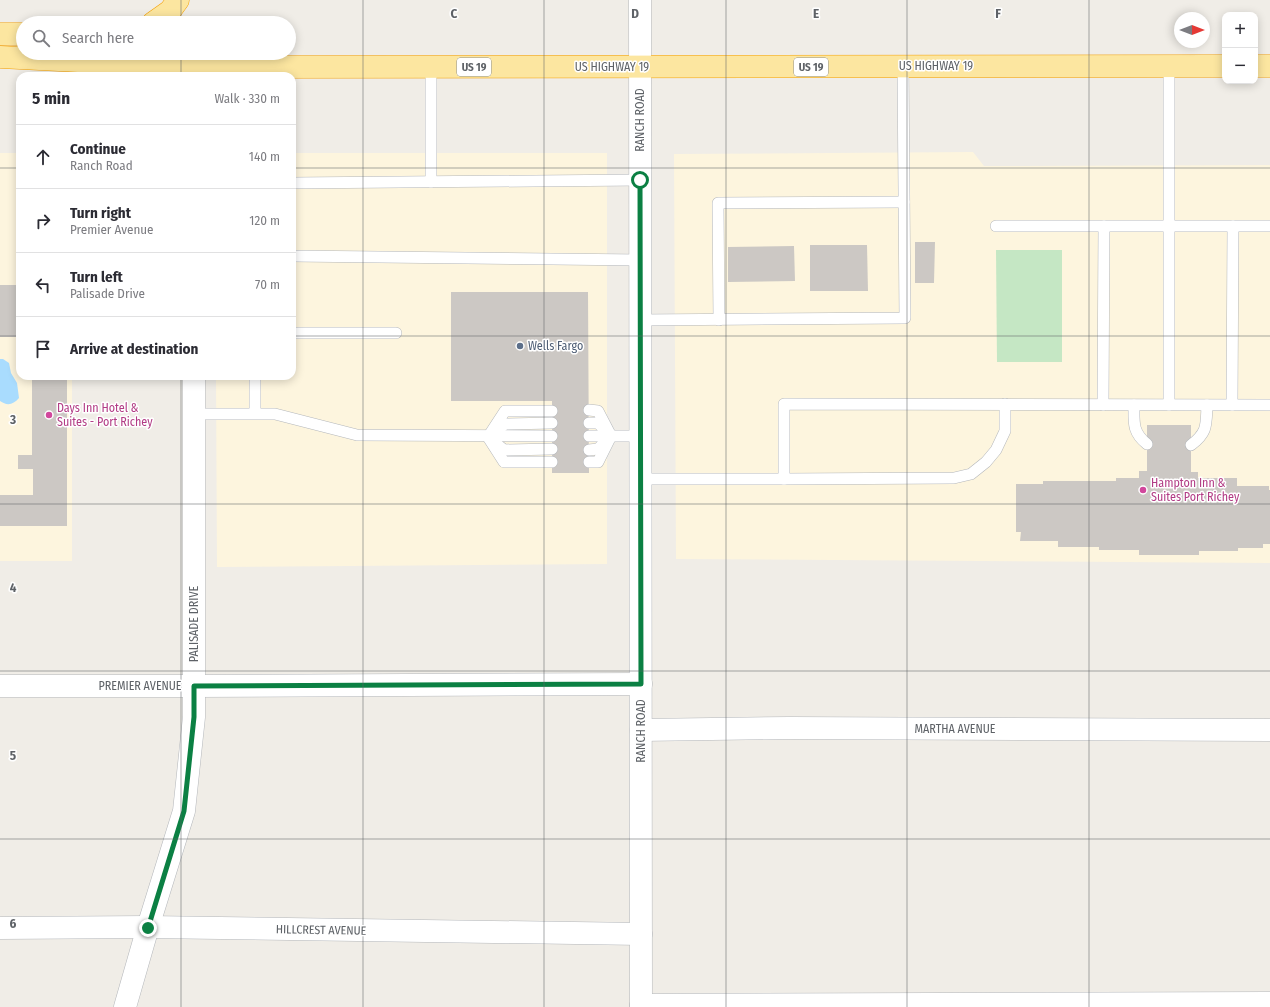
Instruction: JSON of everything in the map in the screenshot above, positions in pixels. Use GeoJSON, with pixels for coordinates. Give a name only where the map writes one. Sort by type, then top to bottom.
{"type":"FeatureCollection","features":[{"type":"Feature","properties":{"kind":"highway"},"geometry":{"type":"LineString","coordinates":[[162,16],[170,11],[178,0]]}},
{"type":"Feature","properties":{"kind":"highway"},"geometry":{"type":"LineString","coordinates":[[0,34],[16,34]]}},
{"type":"Feature","properties":{"kind":"highway","name":"US HIGHWAY 19"},"geometry":{"type":"LineString","coordinates":[[0,57],[16,58]]}},
{"type":"Feature","properties":{"kind":"highway","name":"US HIGHWAY 19"},"geometry":{"type":"LineString","coordinates":[[34,60],[159,71],[195,67],[259,72],[431,67],[1222,66]]}},
{"type":"Feature","properties":{"kind":"highway"},"geometry":{"type":"LineString","coordinates":[[1258,66],[1270,66]]}},
{"type":"Feature","properties":{"kind":"street","name":"RANCH ROAD"},"geometry":{"type":"LineString","coordinates":[[640,0],[641,1006]]}},
{"type":"Feature","properties":{"kind":"street","name":"PALISADE DRIVE"},"geometry":{"type":"LineString","coordinates":[[125,1007],[184,811],[194,717],[194,380]]}},
{"type":"Feature","properties":{"kind":"street","name":"PREMIER AVENUE"},"geometry":{"type":"LineString","coordinates":[[0,686],[641,684]]}},
{"type":"Feature","properties":{"kind":"street","name":"MARTHA AVENUE"},"geometry":{"type":"LineString","coordinates":[[641,730],[790,728],[1270,730]]}},
{"type":"Feature","properties":{"kind":"street","name":"HILLCREST AVENUE"},"geometry":{"type":"LineString","coordinates":[[0,928],[148,928],[641,934]]}},
{"type":"Feature","properties":{"kind":"street"},"geometry":{"type":"LineString","coordinates":[[641,1006],[1270,1003]]}},
{"type":"Feature","properties":{"kind":"lane"},"geometry":{"type":"LineString","coordinates":[[640,320],[905,318],[903,66]]}},
{"type":"Feature","properties":{"kind":"lane"},"geometry":{"type":"LineString","coordinates":[[1169,66],[1169,405]]}},
{"type":"Feature","properties":{"kind":"lane"},"geometry":{"type":"LineString","coordinates":[[431,67],[431,182]]}},
{"type":"Feature","properties":{"kind":"lane"},"geometry":{"type":"LineString","coordinates":[[296,183],[640,180]]}},
{"type":"Feature","properties":{"kind":"lane"},"geometry":{"type":"LineString","coordinates":[[719,320],[718,203],[904,202]]}},
{"type":"Feature","properties":{"kind":"lane"},"geometry":{"type":"LineString","coordinates":[[996,226],[1270,226]]}},
{"type":"Feature","properties":{"kind":"lane"},"geometry":{"type":"LineString","coordinates":[[1104,226],[1104,405]]}},
{"type":"Feature","properties":{"kind":"lane"},"geometry":{"type":"LineString","coordinates":[[1232,405],[1233,226]]}},
{"type":"Feature","properties":{"kind":"lane"},"geometry":{"type":"LineString","coordinates":[[296,256],[640,260]]}},
{"type":"Feature","properties":{"kind":"lane"},"geometry":{"type":"LineString","coordinates":[[296,333],[396,333]]}},
{"type":"Feature","properties":{"kind":"lane"},"geometry":{"type":"LineString","coordinates":[[255,380],[255,413]]}},
{"type":"Feature","properties":{"kind":"lane"},"geometry":{"type":"LineString","coordinates":[[784,480],[784,404],[1270,405]]}},
{"type":"Feature","properties":{"kind":"lane"},"geometry":{"type":"LineString","coordinates":[[641,480],[954,478],[971,474],[986,462],[996,450],[1004,431],[1005,404]]}},
{"type":"Feature","properties":{"kind":"lane"},"geometry":{"type":"LineString","coordinates":[[1134,405],[1134,426],[1140,438],[1147,444]]}},
{"type":"Feature","properties":{"kind":"lane"},"geometry":{"type":"LineString","coordinates":[[1191,445],[1200,438],[1206,427],[1206,405]]}},
{"type":"Feature","properties":{"kind":"lane"},"geometry":{"type":"LineString","coordinates":[[589,410],[598,411],[611,436]]}},
{"type":"Feature","properties":{"kind":"lane"},"geometry":{"type":"LineString","coordinates":[[488,437],[505,411],[552,411]]}},
{"type":"Feature","properties":{"kind":"lane"},"geometry":{"type":"LineString","coordinates":[[194,414],[275,414],[357,435],[488,437],[552,436]]}},
{"type":"Feature","properties":{"kind":"lane"},"geometry":{"type":"LineString","coordinates":[[488,437],[505,424],[552,423]]}},
{"type":"Feature","properties":{"kind":"lane"},"geometry":{"type":"LineString","coordinates":[[589,423],[598,423],[611,436]]}},
{"type":"Feature","properties":{"kind":"lane"},"geometry":{"type":"LineString","coordinates":[[589,436],[640,436]]}},
{"type":"Feature","properties":{"kind":"lane"},"geometry":{"type":"LineString","coordinates":[[589,450],[598,450],[611,436]]}},
{"type":"Feature","properties":{"kind":"lane"},"geometry":{"type":"LineString","coordinates":[[589,462],[598,462],[611,436]]}},
{"type":"Feature","properties":{"kind":"lane"},"geometry":{"type":"LineString","coordinates":[[488,437],[504,450],[552,450]]}},
{"type":"Feature","properties":{"kind":"lane"},"geometry":{"type":"LineString","coordinates":[[488,437],[504,462],[552,462]]}},
{"type":"Feature","properties":{"kind":"shaded area"},"geometry":{"type":"Polygon","coordinates":[[[973,152],[984,166],[1270,165],[1270,563],[676,559],[674,154],[973,152]]]}},
{"type":"Feature","properties":{"kind":"shaded area"},"geometry":{"type":"Polygon","coordinates":[[[0,153],[16,153],[16,380],[72,380],[72,561],[0,561],[0,153]]]}},
{"type":"Feature","properties":{"kind":"shaded area"},"geometry":{"type":"Polygon","coordinates":[[[296,153],[607,153],[607,564],[217,567],[216,380],[296,380],[296,153]]]}},
{"type":"Feature","properties":{"kind":"green space"},"geometry":{"type":"Polygon","coordinates":[[[996,250],[1062,250],[1062,362],[997,362],[996,250]]]}},
{"type":"Feature","properties":{"kind":"water"},"geometry":{"type":"Polygon","coordinates":[[[0,359],[3,359],[9,363],[11,373],[17,383],[19,398],[10,404],[5,404],[0,401],[0,359]]]}},
{"type":"Feature","properties":{"kind":"building"},"geometry":{"type":"Polygon","coordinates":[[[915,242],[935,242],[934,283],[915,283],[915,242]]]}},
{"type":"Feature","properties":{"kind":"building"},"geometry":{"type":"Polygon","coordinates":[[[810,245],[867,245],[868,291],[810,291],[810,245]]]}},
{"type":"Feature","properties":{"kind":"building"},"geometry":{"type":"Polygon","coordinates":[[[794,246],[795,281],[728,282],[728,247],[794,246]]]}},
{"type":"Feature","properties":{"kind":"building"},"geometry":{"type":"Polygon","coordinates":[[[0,285],[16,285],[16,337],[0,337],[0,285]]]}},
{"type":"Feature","properties":{"kind":"building","name":"Wells Fargo"},"geometry":{"type":"Polygon","coordinates":[[[451,292],[588,292],[589,473],[552,473],[552,401],[451,401],[451,292]]]}},
{"type":"Feature","properties":{"kind":"building","name":"Days Inn Hotel & Suites - Port Richey"},"geometry":{"type":"Polygon","coordinates":[[[32,380],[67,380],[67,526],[0,526],[0,495],[33,495],[33,469],[18,469],[18,455],[32,455],[32,380]]]}},
{"type":"Feature","properties":{"kind":"building","name":"Hampton Inn & Suites Port Richey"},"geometry":{"type":"Polygon","coordinates":[[[1147,425],[1191,425],[1191,472],[1198,472],[1198,478],[1237,478],[1237,486],[1269,486],[1270,544],[1263,544],[1263,548],[1238,548],[1238,551],[1199,551],[1199,555],[1139,555],[1139,550],[1099,550],[1099,547],[1058,547],[1058,541],[1020,541],[1021,532],[1016,532],[1016,484],[1043,484],[1043,481],[1116,481],[1116,478],[1139,478],[1139,471],[1147,471],[1147,425]]]}},
{"type":"Feature","properties":{"kind":"place","name":"Wells Fargo"},"geometry":{"type":"Point","coordinates":[520,346]}},
{"type":"Feature","properties":{"kind":"place","name":"Days Inn Hotel & Suites - Port Richey"},"geometry":{"type":"Point","coordinates":[49,415]}},
{"type":"Feature","properties":{"kind":"place","name":"Hampton Inn & Suites Port Richey"},"geometry":{"type":"Point","coordinates":[1143,490]}},
{"type":"Feature","properties":{"kind":"route"},"geometry":{"type":"LineString","coordinates":[[148,928],[184,811],[194,717],[194,686],[641,684],[640,180]]}}]}
